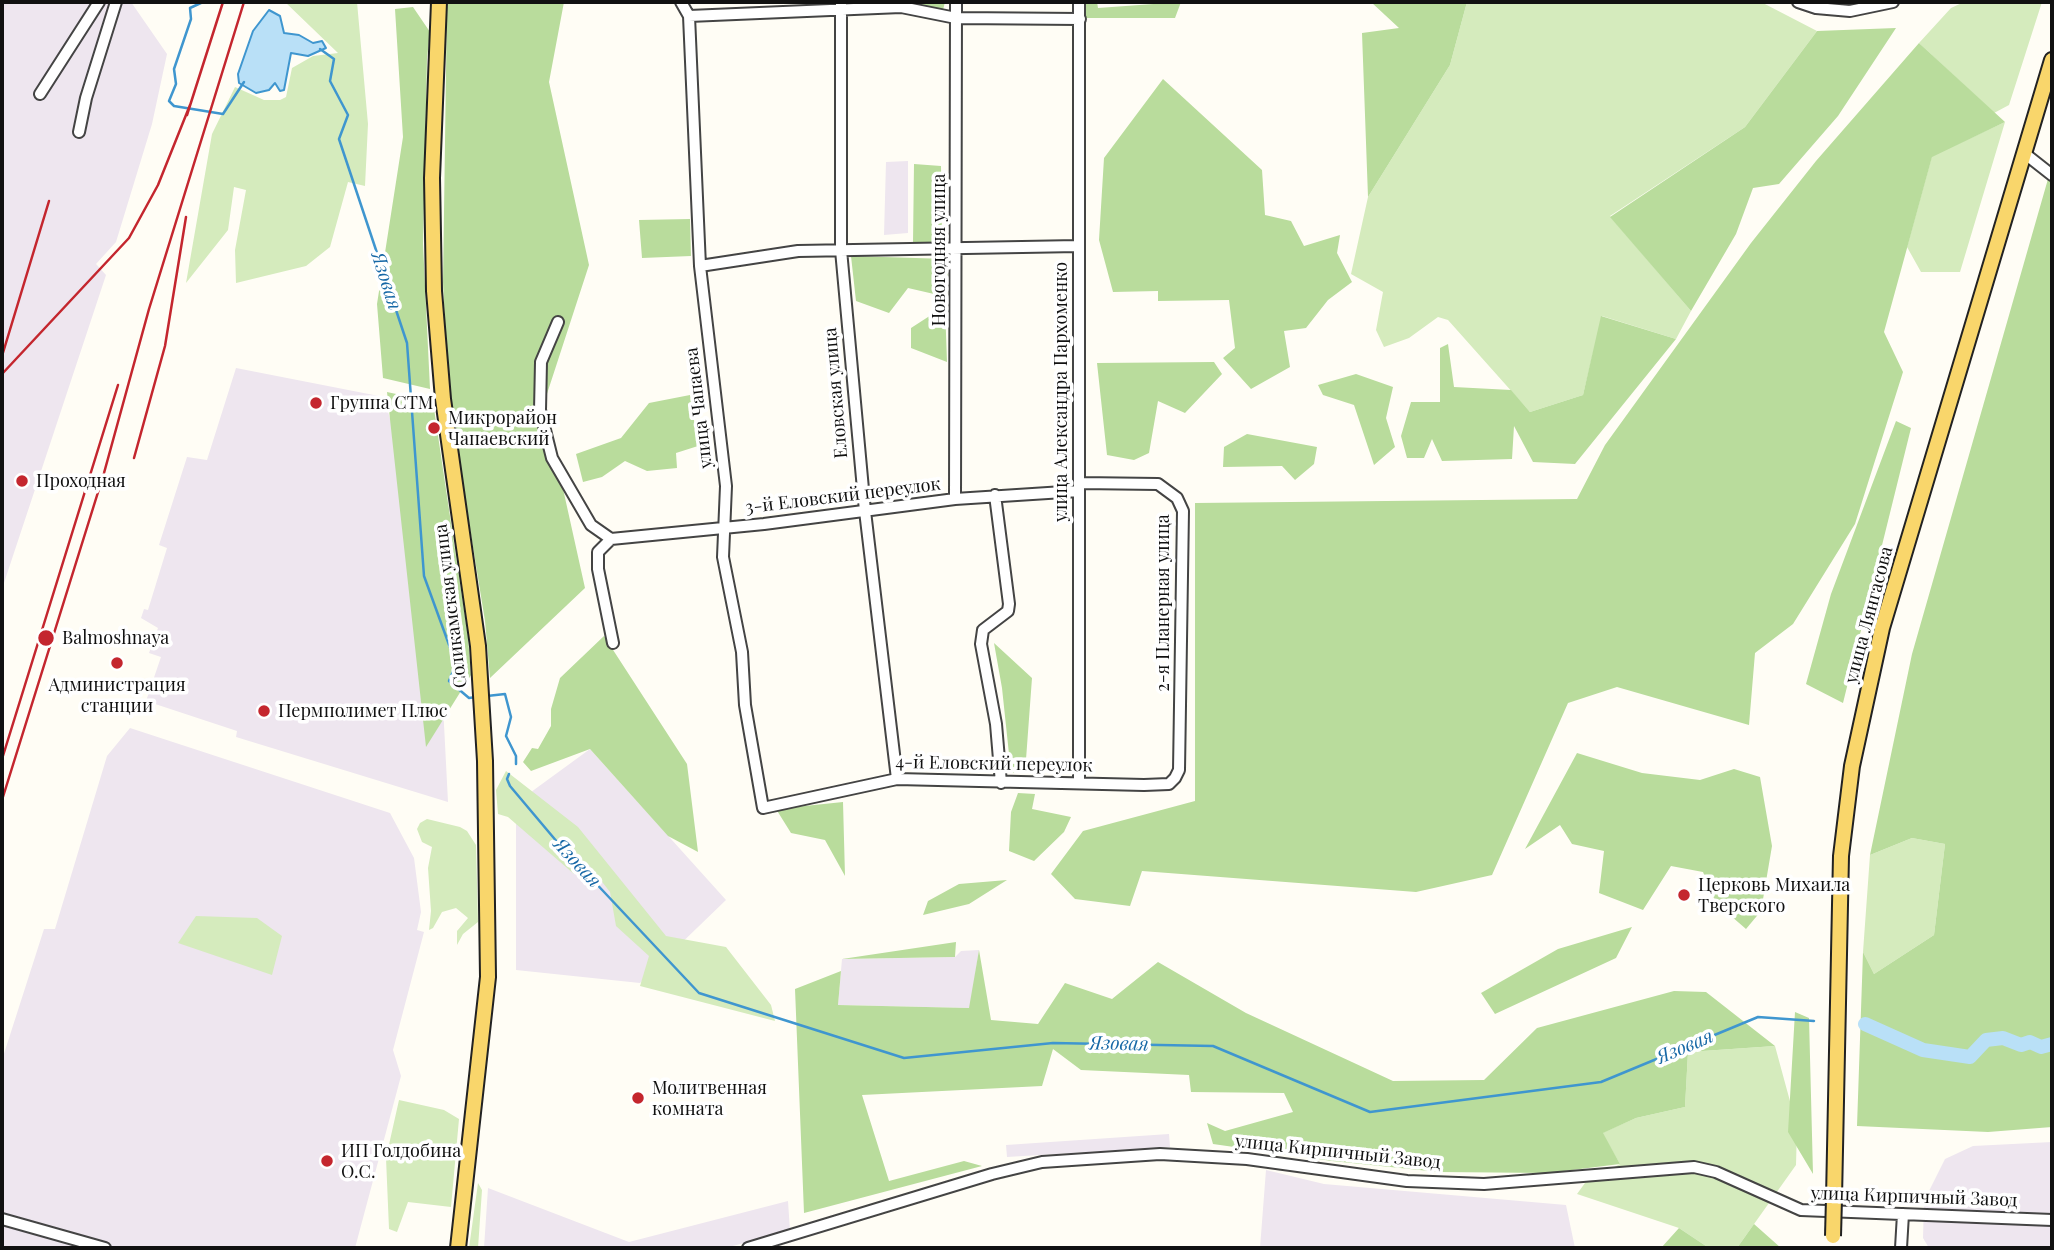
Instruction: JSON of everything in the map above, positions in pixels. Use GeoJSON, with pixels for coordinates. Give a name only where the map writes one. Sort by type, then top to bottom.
{"type":"FeatureCollection","features":[{"type":"Feature","properties":{"kind":"main road","name":"Соликамская улица"},"geometry":{"type":"LineString","coordinates":[[439,2],[432,178],[434,291],[443,399],[480,667],[484,724],[488,977],[458,1248]]}},
{"type":"Feature","properties":{"kind":"main road","name":"улица Лянгасова"},"geometry":{"type":"LineString","coordinates":[[1833,1242],[1842,856],[1852,766],[1882,628],[2052,60]]}},
{"type":"Feature","properties":{"kind":"street"},"geometry":{"type":"LineString","coordinates":[[40,94],[99,2]]}},
{"type":"Feature","properties":{"kind":"street"},"geometry":{"type":"LineString","coordinates":[[79,132],[86,98],[116,2]]}},
{"type":"Feature","properties":{"kind":"street","name":"улица Чапаева"},"geometry":{"type":"LineString","coordinates":[[681,2],[689,16],[700,266],[726,486],[723,557],[742,652],[744,705],[763,808]]}},
{"type":"Feature","properties":{"kind":"street","name":"Новогодняя улица"},"geometry":{"type":"LineString","coordinates":[[955,499],[956,2]]}},
{"type":"Feature","properties":{"kind":"street","name":"улица Александра Пархоменко"},"geometry":{"type":"LineString","coordinates":[[1079,2],[1079,782]]}},
{"type":"Feature","properties":{"kind":"street"},"geometry":{"type":"LineString","coordinates":[[1798,2],[1816,8],[1850,11],[1893,2]]}},
{"type":"Feature","properties":{"kind":"street"},"geometry":{"type":"LineString","coordinates":[[689,16],[841,6],[901,7],[956,18],[1080,19]]}},
{"type":"Feature","properties":{"kind":"street","name":"Еловская улица"},"geometry":{"type":"LineString","coordinates":[[841,6],[841,250],[864,511],[897,779]]}},
{"type":"Feature","properties":{"kind":"street"},"geometry":{"type":"LineString","coordinates":[[2025,153],[2052,175]]}},
{"type":"Feature","properties":{"kind":"street"},"geometry":{"type":"LineString","coordinates":[[700,266],[798,251],[1078,247]]}},
{"type":"Feature","properties":{"kind":"street"},"geometry":{"type":"LineString","coordinates":[[558,321],[541,362],[540,410],[552,458],[591,525],[611,539],[598,552],[597,569],[613,643]]}},
{"type":"Feature","properties":{"kind":"street","name":"2-я Планерная улица"},"geometry":{"type":"LineString","coordinates":[[1080,487],[1158,484],[1178,498],[1183,511],[1179,769]]}},
{"type":"Feature","properties":{"kind":"street","name":"3-й Еловский переулок"},"geometry":{"type":"LineString","coordinates":[[611,539],[1080,487]]}},
{"type":"Feature","properties":{"kind":"street"},"geometry":{"type":"LineString","coordinates":[[995,495],[1009,604],[1008,611],[983,630],[981,644],[996,724],[1001,783]]}},
{"type":"Feature","properties":{"kind":"street","name":"4-й Еловский переулок"},"geometry":{"type":"LineString","coordinates":[[763,808],[897,779],[1169,784],[1179,769]]}},
{"type":"Feature","properties":{"kind":"street","name":"улица Кирпичный Завод"},"geometry":{"type":"LineString","coordinates":[[748,1248],[992,1174],[1042,1162],[1160,1154],[1247,1159],[1407,1181],[1484,1184],[1694,1167],[1716,1172],[1801,1210],[2052,1220]]}},
{"type":"Feature","properties":{"kind":"street"},"geometry":{"type":"LineString","coordinates":[[1900,1248],[1903,1214]]}},
{"type":"Feature","properties":{"kind":"street"},"geometry":{"type":"LineString","coordinates":[[2,1219],[105,1248]]}},
{"type":"Feature","properties":{"kind":"shaded area"},"geometry":{"type":"Polygon","coordinates":[[[2,2],[131,2],[167,54],[152,124],[116,242],[96,264],[106,275],[2,589],[2,2]]]}},
{"type":"Feature","properties":{"kind":"shaded area"},"geometry":{"type":"Polygon","coordinates":[[[908,161],[908,233],[884,235],[886,162],[908,161]]]}},
{"type":"Feature","properties":{"kind":"shaded area"},"geometry":{"type":"Polygon","coordinates":[[[236,368],[384,397],[437,589],[448,802],[236,737],[237,731],[146,701],[161,657],[149,653],[158,628],[141,618],[144,609],[148,610],[167,548],[159,545],[187,457],[207,460],[236,368]]]}},
{"type":"Feature","properties":{"kind":"shaded area"},"geometry":{"type":"Polygon","coordinates":[[[130,728],[390,813],[414,858],[421,912],[417,930],[424,932],[393,1050],[401,1076],[355,1248],[2,1248],[2,1060],[44,929],[55,929],[107,756],[130,728]]]}},
{"type":"Feature","properties":{"kind":"shaded area"},"geometry":{"type":"Polygon","coordinates":[[[590,749],[726,900],[640,983],[516,970],[516,803],[590,749]]]}},
{"type":"Feature","properties":{"kind":"shaded area"},"geometry":{"type":"Polygon","coordinates":[[[979,950],[970,1008],[838,1005],[842,959],[955,957],[961,951],[979,950]]]}},
{"type":"Feature","properties":{"kind":"shaded area"},"geometry":{"type":"Polygon","coordinates":[[[1169,1134],[1170,1147],[1007,1157],[1006,1145],[1169,1134]]]}},
{"type":"Feature","properties":{"kind":"shaded area"},"geometry":{"type":"Polygon","coordinates":[[[2052,1142],[2052,1248],[1929,1248],[1923,1238],[1924,1201],[1945,1159],[1973,1146],[2052,1142]]]}},
{"type":"Feature","properties":{"kind":"shaded area"},"geometry":{"type":"Polygon","coordinates":[[[1266,1170],[1324,1184],[1566,1205],[1575,1248],[1260,1248],[1266,1170]]]}},
{"type":"Feature","properties":{"kind":"shaded area"},"geometry":{"type":"Polygon","coordinates":[[[488,1188],[629,1242],[788,1201],[790,1231],[725,1248],[484,1248],[488,1188]]]}},
{"type":"Feature","properties":{"kind":"green space"},"geometry":{"type":"Polygon","coordinates":[[[285,2],[357,2],[368,124],[365,186],[348,182],[330,247],[306,266],[236,283],[235,250],[246,190],[234,187],[228,230],[186,283],[212,134],[235,87],[264,100],[280,100],[286,97],[292,68],[313,56],[338,53],[285,2]]]}},
{"type":"Feature","properties":{"kind":"green space"},"geometry":{"type":"Polygon","coordinates":[[[447,2],[564,2],[549,82],[589,265],[544,403],[585,588],[490,678],[485,621],[448,393],[443,282],[447,2]]]}},
{"type":"Feature","properties":{"kind":"green space"},"geometry":{"type":"Polygon","coordinates":[[[847,2],[945,2],[943,10],[847,5],[847,2]]]}},
{"type":"Feature","properties":{"kind":"green space"},"geometry":{"type":"Polygon","coordinates":[[[1083,2],[1097,2],[1098,8],[1181,2],[1175,18],[1084,18],[1083,2]]]}},
{"type":"Feature","properties":{"kind":"green space"},"geometry":{"type":"Polygon","coordinates":[[[1371,2],[1467,2],[1450,65],[1368,197],[1362,33],[1399,28],[1371,2]]]}},
{"type":"Feature","properties":{"kind":"green space"},"geometry":{"type":"Polygon","coordinates":[[[1467,2],[1761,2],[1817,31],[1745,127],[1610,216],[1691,311],[1676,339],[1602,316],[1583,395],[1530,412],[1448,320],[1438,317],[1409,338],[1384,347],[1376,330],[1383,292],[1351,274],[1368,197],[1450,65],[1467,2]]]}},
{"type":"Feature","properties":{"kind":"green space"},"geometry":{"type":"Polygon","coordinates":[[[1964,2],[2042,2],[2009,105],[1994,113],[1919,43],[1951,8],[1964,2]]]}},
{"type":"Feature","properties":{"kind":"green space"},"geometry":{"type":"Polygon","coordinates":[[[413,7],[430,32],[427,58],[423,244],[430,389],[383,378],[377,304],[403,137],[395,9],[413,7]]]}},
{"type":"Feature","properties":{"kind":"green space"},"geometry":{"type":"Polygon","coordinates":[[[1896,28],[1838,116],[1779,184],[1753,188],[1736,234],[1691,311],[1610,217],[1745,127],[1817,31],[1896,28]]]}},
{"type":"Feature","properties":{"kind":"green space"},"geometry":{"type":"Polygon","coordinates":[[[1919,43],[2005,122],[1932,157],[1884,332],[1903,372],[1855,524],[1793,624],[1755,653],[1749,725],[1617,687],[1568,703],[1492,875],[1416,892],[1142,871],[1130,906],[1075,899],[1051,874],[1083,831],[1195,801],[1195,503],[1577,499],[1605,445],[1751,243],[1816,161],[1919,43]]]}},
{"type":"Feature","properties":{"kind":"green space"},"geometry":{"type":"Polygon","coordinates":[[[1163,79],[1262,170],[1265,215],[1291,221],[1304,246],[1340,235],[1337,253],[1352,282],[1328,300],[1306,328],[1284,331],[1290,367],[1251,389],[1223,358],[1235,348],[1229,300],[1158,301],[1158,291],[1113,292],[1099,240],[1104,158],[1163,79]]]}},
{"type":"Feature","properties":{"kind":"green space"},"geometry":{"type":"Polygon","coordinates":[[[2005,122],[1960,272],[1921,272],[1907,247],[1932,156],[2005,122]]]}},
{"type":"Feature","properties":{"kind":"green space"},"geometry":{"type":"Polygon","coordinates":[[[914,164],[941,166],[942,242],[913,243],[914,164]]]}},
{"type":"Feature","properties":{"kind":"green space"},"geometry":{"type":"Polygon","coordinates":[[[2052,165],[2052,1127],[1988,1132],[1857,1126],[1863,952],[1874,974],[1934,935],[1945,844],[1912,838],[1870,855],[1912,654],[2052,165]]]}},
{"type":"Feature","properties":{"kind":"green space"},"geometry":{"type":"Polygon","coordinates":[[[690,219],[691,256],[642,258],[639,220],[690,219]]]}},
{"type":"Feature","properties":{"kind":"green space"},"geometry":{"type":"Polygon","coordinates":[[[851,256],[948,259],[947,297],[908,288],[889,313],[856,301],[851,256]]]}},
{"type":"Feature","properties":{"kind":"green space"},"geometry":{"type":"Polygon","coordinates":[[[945,306],[947,362],[911,348],[911,328],[945,306]]]}},
{"type":"Feature","properties":{"kind":"green space"},"geometry":{"type":"Polygon","coordinates":[[[1601,316],[1676,339],[1575,464],[1533,462],[1514,426],[1512,459],[1442,461],[1432,439],[1424,458],[1407,458],[1401,436],[1411,402],[1440,402],[1440,348],[1448,344],[1454,387],[1511,390],[1530,412],[1583,395],[1601,316]]]}},
{"type":"Feature","properties":{"kind":"green space"},"geometry":{"type":"Polygon","coordinates":[[[1214,362],[1222,374],[1185,413],[1158,401],[1149,453],[1134,460],[1107,455],[1097,363],[1214,362]]]}},
{"type":"Feature","properties":{"kind":"green space"},"geometry":{"type":"Polygon","coordinates":[[[1356,374],[1393,387],[1386,418],[1395,447],[1374,465],[1354,405],[1323,395],[1318,385],[1356,374]]]}},
{"type":"Feature","properties":{"kind":"green space"},"geometry":{"type":"Polygon","coordinates":[[[387,392],[433,402],[468,637],[471,675],[426,747],[387,392]]]}},
{"type":"Feature","properties":{"kind":"green space"},"geometry":{"type":"Polygon","coordinates":[[[690,395],[698,446],[676,453],[677,468],[647,471],[625,461],[602,477],[583,482],[576,454],[621,438],[649,403],[690,395]]]}},
{"type":"Feature","properties":{"kind":"green space"},"geometry":{"type":"Polygon","coordinates":[[[1896,421],[1911,428],[1843,703],[1806,684],[1831,594],[1896,421]]]}},
{"type":"Feature","properties":{"kind":"green space"},"geometry":{"type":"Polygon","coordinates":[[[1247,434],[1317,447],[1314,464],[1295,480],[1282,466],[1223,467],[1224,447],[1247,434]]]}},
{"type":"Feature","properties":{"kind":"green space"},"geometry":{"type":"Polygon","coordinates":[[[604,636],[687,764],[698,852],[668,836],[590,749],[531,771],[523,762],[532,748],[538,749],[551,726],[551,709],[560,678],[604,636]]]}},
{"type":"Feature","properties":{"kind":"green space"},"geometry":{"type":"Polygon","coordinates":[[[994,643],[1032,678],[1025,773],[1011,773],[994,643]]]}},
{"type":"Feature","properties":{"kind":"green space"},"geometry":{"type":"Polygon","coordinates":[[[1577,753],[1642,773],[1700,780],[1734,769],[1760,777],[1772,846],[1761,911],[1746,929],[1716,903],[1703,872],[1671,866],[1643,910],[1599,893],[1604,851],[1572,844],[1560,825],[1525,849],[1577,753]]]}},
{"type":"Feature","properties":{"kind":"green space"},"geometry":{"type":"Polygon","coordinates":[[[506,771],[578,827],[666,936],[726,947],[771,1005],[775,1021],[640,986],[649,956],[616,926],[610,892],[589,865],[574,874],[508,817],[498,814],[496,790],[506,771]]]}},
{"type":"Feature","properties":{"kind":"green space"},"geometry":{"type":"Polygon","coordinates":[[[1018,793],[1035,794],[1032,809],[1071,817],[1064,832],[1034,861],[1009,851],[1011,812],[1018,793]]]}},
{"type":"Feature","properties":{"kind":"green space"},"geometry":{"type":"Polygon","coordinates":[[[843,802],[845,876],[825,840],[791,833],[776,809],[843,802]]]}},
{"type":"Feature","properties":{"kind":"green space"},"geometry":{"type":"Polygon","coordinates":[[[427,819],[460,827],[467,831],[476,845],[478,922],[463,934],[457,945],[457,931],[468,918],[456,908],[442,912],[429,930],[431,911],[428,868],[432,847],[422,842],[417,829],[420,823],[427,819]]]}},
{"type":"Feature","properties":{"kind":"green space"},"geometry":{"type":"Polygon","coordinates":[[[1912,838],[1945,844],[1934,935],[1874,974],[1863,952],[1870,855],[1912,838]]]}},
{"type":"Feature","properties":{"kind":"green space"},"geometry":{"type":"Polygon","coordinates":[[[1007,880],[969,904],[923,915],[928,901],[959,884],[1007,880]]]}},
{"type":"Feature","properties":{"kind":"green space"},"geometry":{"type":"Polygon","coordinates":[[[196,916],[257,918],[282,936],[272,975],[178,943],[196,916]]]}},
{"type":"Feature","properties":{"kind":"green space"},"geometry":{"type":"Polygon","coordinates":[[[1632,927],[1616,958],[1495,1014],[1481,993],[1558,949],[1632,927]]]}},
{"type":"Feature","properties":{"kind":"green space"},"geometry":{"type":"Polygon","coordinates":[[[956,942],[955,957],[842,959],[956,942]]]}},
{"type":"Feature","properties":{"kind":"green space"},"geometry":{"type":"Polygon","coordinates":[[[979,950],[991,1020],[1038,1024],[1065,983],[1112,999],[1158,962],[1246,1013],[1393,1081],[1484,1080],[1537,1028],[1674,991],[1706,992],[1775,1046],[1688,1052],[1685,1107],[1636,1118],[1603,1133],[1620,1164],[1548,1173],[1439,1172],[1332,1161],[1213,1144],[1207,1123],[1225,1131],[1293,1112],[1284,1093],[1191,1092],[1189,1075],[1081,1070],[1053,1049],[1042,1086],[862,1095],[889,1181],[964,1161],[982,1166],[804,1213],[795,989],[841,971],[838,1005],[969,1008],[979,950]]]}},
{"type":"Feature","properties":{"kind":"green space"},"geometry":{"type":"Polygon","coordinates":[[[1795,1012],[1809,1018],[1813,1174],[1788,1132],[1795,1012]]]}},
{"type":"Feature","properties":{"kind":"green space"},"geometry":{"type":"Polygon","coordinates":[[[1775,1046],[1797,1127],[1796,1165],[1737,1248],[1709,1248],[1679,1228],[1577,1194],[1585,1183],[1620,1164],[1602,1133],[1636,1118],[1685,1107],[1688,1052],[1775,1046]]]}},
{"type":"Feature","properties":{"kind":"green space"},"geometry":{"type":"Polygon","coordinates":[[[399,1100],[444,1110],[459,1119],[451,1207],[408,1202],[397,1232],[389,1229],[386,1158],[399,1100]]]}},
{"type":"Feature","properties":{"kind":"green space"},"geometry":{"type":"Polygon","coordinates":[[[478,1183],[482,1190],[478,1248],[469,1248],[478,1183]]]}},
{"type":"Feature","properties":{"kind":"green space"},"geometry":{"type":"Polygon","coordinates":[[[1754,1224],[1781,1248],[1737,1248],[1754,1224]]]}},
{"type":"Feature","properties":{"kind":"green space"},"geometry":{"type":"Polygon","coordinates":[[[1679,1228],[1709,1248],[1661,1248],[1679,1228]]]}},
{"type":"Feature","properties":{"kind":"water"},"geometry":{"type":"Polygon","coordinates":[[[269,10],[280,16],[284,33],[299,35],[313,43],[322,41],[326,48],[308,56],[291,53],[284,90],[280,91],[275,83],[269,90],[256,93],[239,83],[238,74],[253,31],[269,10]]]}},
{"type":"Feature","properties":{"kind":"waterway","name":"Язовая"},"geometry":{"type":"LineString","coordinates":[[203,2],[190,8],[191,19],[174,69],[176,84],[169,101],[174,106],[223,114],[244,82]]}},
{"type":"Feature","properties":{"kind":"waterway","name":"Язовая"},"geometry":{"type":"LineString","coordinates":[[320,49],[334,59],[330,81],[348,115],[339,139],[407,343],[424,576],[456,664],[449,681],[469,698],[476,697]]}},
{"type":"Feature","properties":{"kind":"waterway","name":"Язовая"},"geometry":{"type":"LineString","coordinates":[[487,696],[505,694],[511,717],[506,736],[516,756],[516,764]]}},
{"type":"Feature","properties":{"kind":"waterway","name":"Язовая"},"geometry":{"type":"LineString","coordinates":[[509,774],[507,779],[510,786],[558,843],[699,993],[904,1058],[1053,1043],[1213,1046],[1370,1112],[1601,1082],[1758,1017],[1814,1021]]}},
{"type":"Feature","properties":{"kind":"waterway","name":"Язовая"},"geometry":{"type":"LineString","coordinates":[[1865,1024],[1923,1050],[1970,1057],[1986,1040],[2003,1038],[2021,1045],[2030,1042],[2041,1047],[2052,1044]]}},
{"type":"Feature","properties":{"kind":"railway"},"geometry":{"type":"LineString","coordinates":[[187,115],[223,2]]}},
{"type":"Feature","properties":{"kind":"railway"},"geometry":{"type":"LineString","coordinates":[[2,800],[104,473],[149,309],[244,2]]}},
{"type":"Feature","properties":{"kind":"railway"},"geometry":{"type":"LineString","coordinates":[[2,374],[129,238],[158,185],[190,105]]}},
{"type":"Feature","properties":{"kind":"railway"},"geometry":{"type":"LineString","coordinates":[[2,356],[49,201]]}},
{"type":"Feature","properties":{"kind":"railway"},"geometry":{"type":"LineString","coordinates":[[134,458],[165,346],[186,217]]}},
{"type":"Feature","properties":{"kind":"railway"},"geometry":{"type":"LineString","coordinates":[[2,759],[118,385]]}},
{"type":"Feature","properties":{"kind":"place","name":"Группа СТМ"},"geometry":{"type":"Point","coordinates":[316,403]}},
{"type":"Feature","properties":{"kind":"place","name":"Микрорайон Чапаевский"},"geometry":{"type":"Point","coordinates":[434,428]}},
{"type":"Feature","properties":{"kind":"place","name":"Проходная"},"geometry":{"type":"Point","coordinates":[22,481]}},
{"type":"Feature","properties":{"kind":"place","name":"Balmoshnaya"},"geometry":{"type":"Point","coordinates":[46,638]}},
{"type":"Feature","properties":{"kind":"place","name":"Администрация станции"},"geometry":{"type":"Point","coordinates":[117,663]}},
{"type":"Feature","properties":{"kind":"place","name":"Пермполимет Плюс"},"geometry":{"type":"Point","coordinates":[264,711]}},
{"type":"Feature","properties":{"kind":"place","name":"Церковь Михаила Тверского"},"geometry":{"type":"Point","coordinates":[1684,895]}},
{"type":"Feature","properties":{"kind":"place","name":"Молитвенная комната"},"geometry":{"type":"Point","coordinates":[638,1098]}},
{"type":"Feature","properties":{"kind":"place","name":"ИП Голдобина О.С."},"geometry":{"type":"Point","coordinates":[327,1161]}}]}
